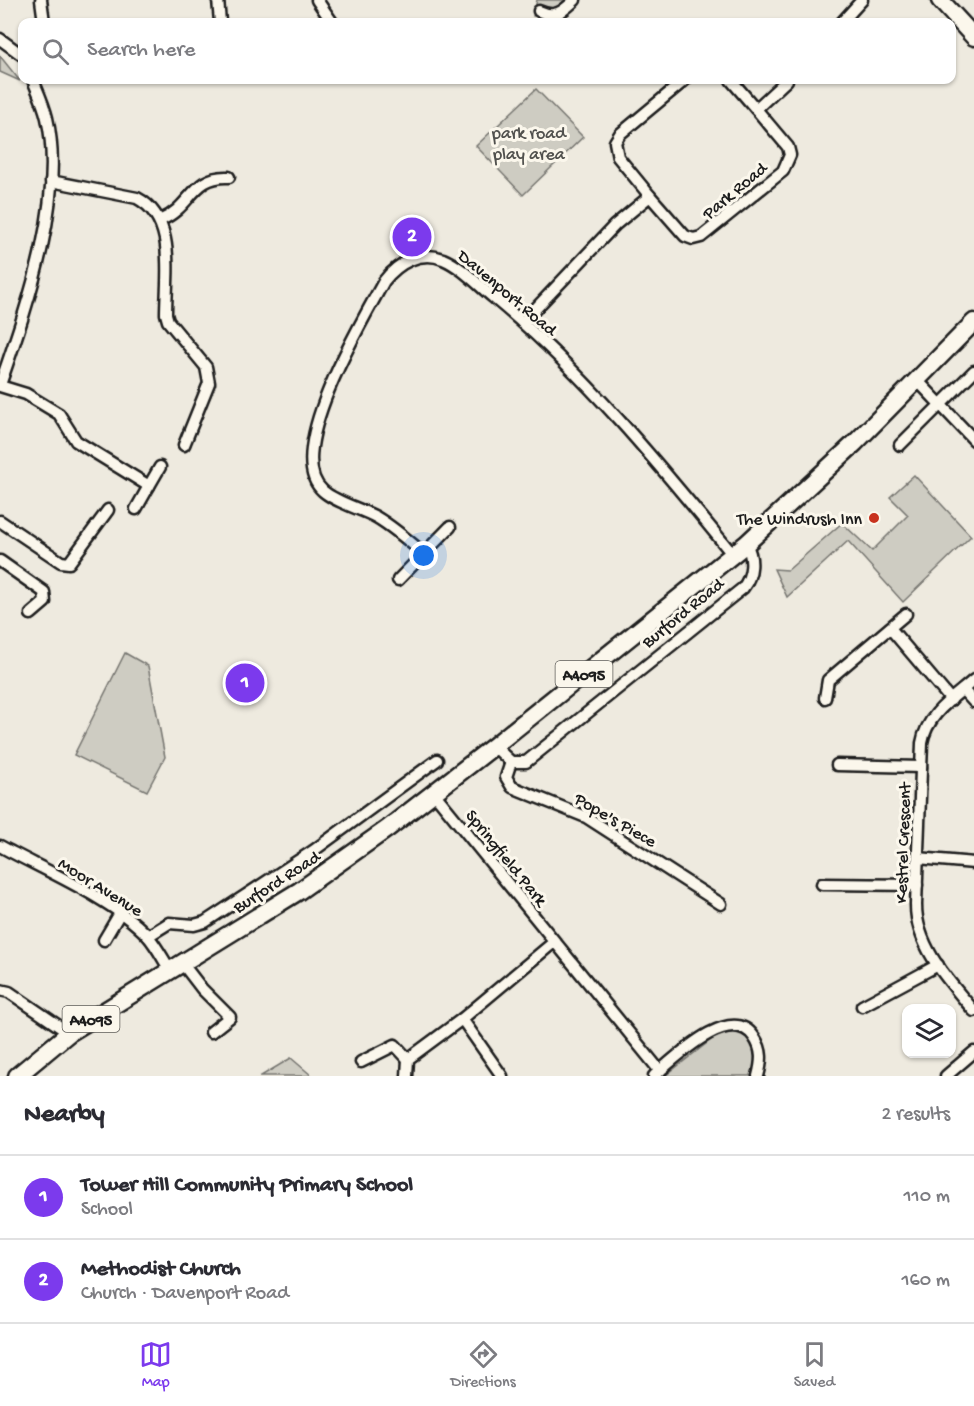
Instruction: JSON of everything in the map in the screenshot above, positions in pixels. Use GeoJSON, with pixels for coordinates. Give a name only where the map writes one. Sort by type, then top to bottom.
{"type":"FeatureCollection","features":[{"type":"Feature","properties":{"kind":"main road"},"geometry":{"type":"LineString","coordinates":[[940,0],[974,37]]}},
{"type":"Feature","properties":{"kind":"main road","name":"Burford Road"},"geometry":{"type":"LineString","coordinates":[[17,1076],[69,1033],[299,891],[494,746],[746,544],[808,489],[974,322]]}},
{"type":"Feature","properties":{"kind":"street"},"geometry":{"type":"LineString","coordinates":[[41,0],[43,18]]}},
{"type":"Feature","properties":{"kind":"street"},"geometry":{"type":"LineString","coordinates":[[218,0],[220,18]]}},
{"type":"Feature","properties":{"kind":"street"},"geometry":{"type":"LineString","coordinates":[[317,0],[329,18]]}},
{"type":"Feature","properties":{"kind":"street"},"geometry":{"type":"LineString","coordinates":[[539,11],[549,16],[560,14],[575,0]]}},
{"type":"Feature","properties":{"kind":"street"},"geometry":{"type":"LineString","coordinates":[[846,18],[862,0]]}},
{"type":"Feature","properties":{"kind":"street"},"geometry":{"type":"LineString","coordinates":[[0,39],[18,52]]}},
{"type":"Feature","properties":{"kind":"street"},"geometry":{"type":"LineString","coordinates":[[34,84],[47,118],[51,181],[33,280],[0,386],[26,394],[59,414],[76,441],[149,486]]}},
{"type":"Feature","properties":{"kind":"street","name":"Park Road"},"geometry":{"type":"LineString","coordinates":[[680,84],[620,134],[615,142],[618,157],[685,236],[693,239],[708,234],[788,164],[790,155],[788,147],[734,84]]}},
{"type":"Feature","properties":{"kind":"street"},"geometry":{"type":"LineString","coordinates":[[756,109],[783,84]]}},
{"type":"Feature","properties":{"kind":"street"},"geometry":{"type":"LineString","coordinates":[[161,220],[180,209],[202,182],[213,176],[229,177]]}},
{"type":"Feature","properties":{"kind":"street"},"geometry":{"type":"LineString","coordinates":[[51,181],[137,198],[149,204],[161,220],[166,260],[166,314],[175,330],[206,367],[209,383],[184,445]]}},
{"type":"Feature","properties":{"kind":"street"},"geometry":{"type":"LineString","coordinates":[[523,322],[615,225],[650,196]]}},
{"type":"Feature","properties":{"kind":"street","name":"Davenport Road"},"geometry":{"type":"LineString","coordinates":[[423,553],[391,526],[329,495],[314,480],[309,452],[328,392],[384,281],[394,268],[411,259],[427,256],[442,259],[455,266],[523,322],[621,420],[733,555]]}},
{"type":"Feature","properties":{"kind":"street"},"geometry":{"type":"LineString","coordinates":[[900,445],[974,371]]}},
{"type":"Feature","properties":{"kind":"street"},"geometry":{"type":"LineString","coordinates":[[917,380],[974,440]]}},
{"type":"Feature","properties":{"kind":"street"},"geometry":{"type":"LineString","coordinates":[[136,509],[160,467]]}},
{"type":"Feature","properties":{"kind":"street"},"geometry":{"type":"LineString","coordinates":[[0,521],[61,562],[69,563],[108,510]]}},
{"type":"Feature","properties":{"kind":"street"},"geometry":{"type":"LineString","coordinates":[[398,580],[450,527]]}},
{"type":"Feature","properties":{"kind":"street","name":"Burford Road"},"geometry":{"type":"LineString","coordinates":[[511,762],[526,762],[743,588],[750,576],[752,560],[746,544]]}},
{"type":"Feature","properties":{"kind":"street"},"geometry":{"type":"LineString","coordinates":[[0,561],[44,592],[45,602],[31,614]]}},
{"type":"Feature","properties":{"kind":"street"},"geometry":{"type":"LineString","coordinates":[[825,698],[828,680],[906,614]]}},
{"type":"Feature","properties":{"kind":"street"},"geometry":{"type":"LineString","coordinates":[[890,628],[951,700]]}},
{"type":"Feature","properties":{"kind":"street","name":"Kestrel Crescent"},"geometry":{"type":"LineString","coordinates":[[974,680],[925,727],[921,767],[916,914],[919,928],[938,965],[974,1011]]}},
{"type":"Feature","properties":{"kind":"street"},"geometry":{"type":"LineString","coordinates":[[963,690],[974,702]]}},
{"type":"Feature","properties":{"kind":"street"},"geometry":{"type":"LineString","coordinates":[[494,746],[511,762]]}},
{"type":"Feature","properties":{"kind":"street","name":"Burford Road"},"geometry":{"type":"LineString","coordinates":[[148,936],[169,923],[194,925],[205,922],[313,851],[437,760]]}},
{"type":"Feature","properties":{"kind":"street","name":"Pope's Piece"},"geometry":{"type":"LineString","coordinates":[[511,762],[506,777],[513,787],[586,817],[721,904]]}},
{"type":"Feature","properties":{"kind":"street"},"geometry":{"type":"LineString","coordinates":[[837,765],[921,767]]}},
{"type":"Feature","properties":{"kind":"street","name":"Springfield Park"},"geometry":{"type":"LineString","coordinates":[[434,792],[657,1073]]}},
{"type":"Feature","properties":{"kind":"street","name":"Moor Avenue"},"geometry":{"type":"LineString","coordinates":[[0,846],[120,913],[148,936],[176,967],[230,1017],[211,1032]]}},
{"type":"Feature","properties":{"kind":"street"},"geometry":{"type":"LineString","coordinates":[[918,858],[974,862]]}},
{"type":"Feature","properties":{"kind":"street"},"geometry":{"type":"LineString","coordinates":[[822,884],[917,885]]}},
{"type":"Feature","properties":{"kind":"street"},"geometry":{"type":"LineString","coordinates":[[104,940],[120,913]]}},
{"type":"Feature","properties":{"kind":"street"},"geometry":{"type":"LineString","coordinates":[[408,1059],[554,942]]}},
{"type":"Feature","properties":{"kind":"street"},"geometry":{"type":"LineString","coordinates":[[862,1006],[938,965]]}},
{"type":"Feature","properties":{"kind":"street"},"geometry":{"type":"LineString","coordinates":[[0,990],[9,992],[69,1033]]}},
{"type":"Feature","properties":{"kind":"street"},"geometry":{"type":"LineString","coordinates":[[462,1018],[502,1076]]}},
{"type":"Feature","properties":{"kind":"street"},"geometry":{"type":"LineString","coordinates":[[657,1073],[715,1028],[738,1025],[751,1032],[760,1046],[762,1061],[758,1076]]}},
{"type":"Feature","properties":{"kind":"street"},"geometry":{"type":"LineString","coordinates":[[361,1062],[395,1045],[408,1059],[407,1076]]}},
{"type":"Feature","properties":{"kind":"street"},"geometry":{"type":"LineString","coordinates":[[946,1076],[974,1052]]}},
{"type":"Feature","properties":{"kind":"green space"},"geometry":{"type":"Polygon","coordinates":[[[537,0],[573,0],[554,18],[533,16],[537,0]]]}},
{"type":"Feature","properties":{"kind":"green space"},"geometry":{"type":"Polygon","coordinates":[[[0,56],[18,80],[0,72],[0,56]]]}},
{"type":"Feature","properties":{"kind":"green space","name":"park road play area"},"geometry":{"type":"Polygon","coordinates":[[[536,89],[583,137],[523,195],[476,146],[536,89]]]}},
{"type":"Feature","properties":{"kind":"green space"},"geometry":{"type":"Polygon","coordinates":[[[914,475],[971,536],[903,602],[848,541],[787,597],[774,569],[788,570],[842,523],[872,551],[908,515],[890,497],[914,475]]]}},
{"type":"Feature","properties":{"kind":"green space"},"geometry":{"type":"Polygon","coordinates":[[[125,653],[148,666],[165,757],[147,791],[74,755],[125,653]]]}},
{"type":"Feature","properties":{"kind":"green space"},"geometry":{"type":"Polygon","coordinates":[[[720,1033],[740,1034],[751,1042],[755,1057],[753,1076],[665,1076],[720,1033]]]}},
{"type":"Feature","properties":{"kind":"green space"},"geometry":{"type":"Polygon","coordinates":[[[291,1058],[312,1076],[261,1076],[291,1058]]]}},
{"type":"Feature","properties":{"kind":"place","name":"Methodist Church"},"geometry":{"type":"Point","coordinates":[412,237]}},
{"type":"Feature","properties":{"kind":"place","name":"The Windrush Inn"},"geometry":{"type":"Point","coordinates":[874,518]}},
{"type":"Feature","properties":{"kind":"place","name":"Tower Hill Community Primary School"},"geometry":{"type":"Point","coordinates":[245,683]}}]}
